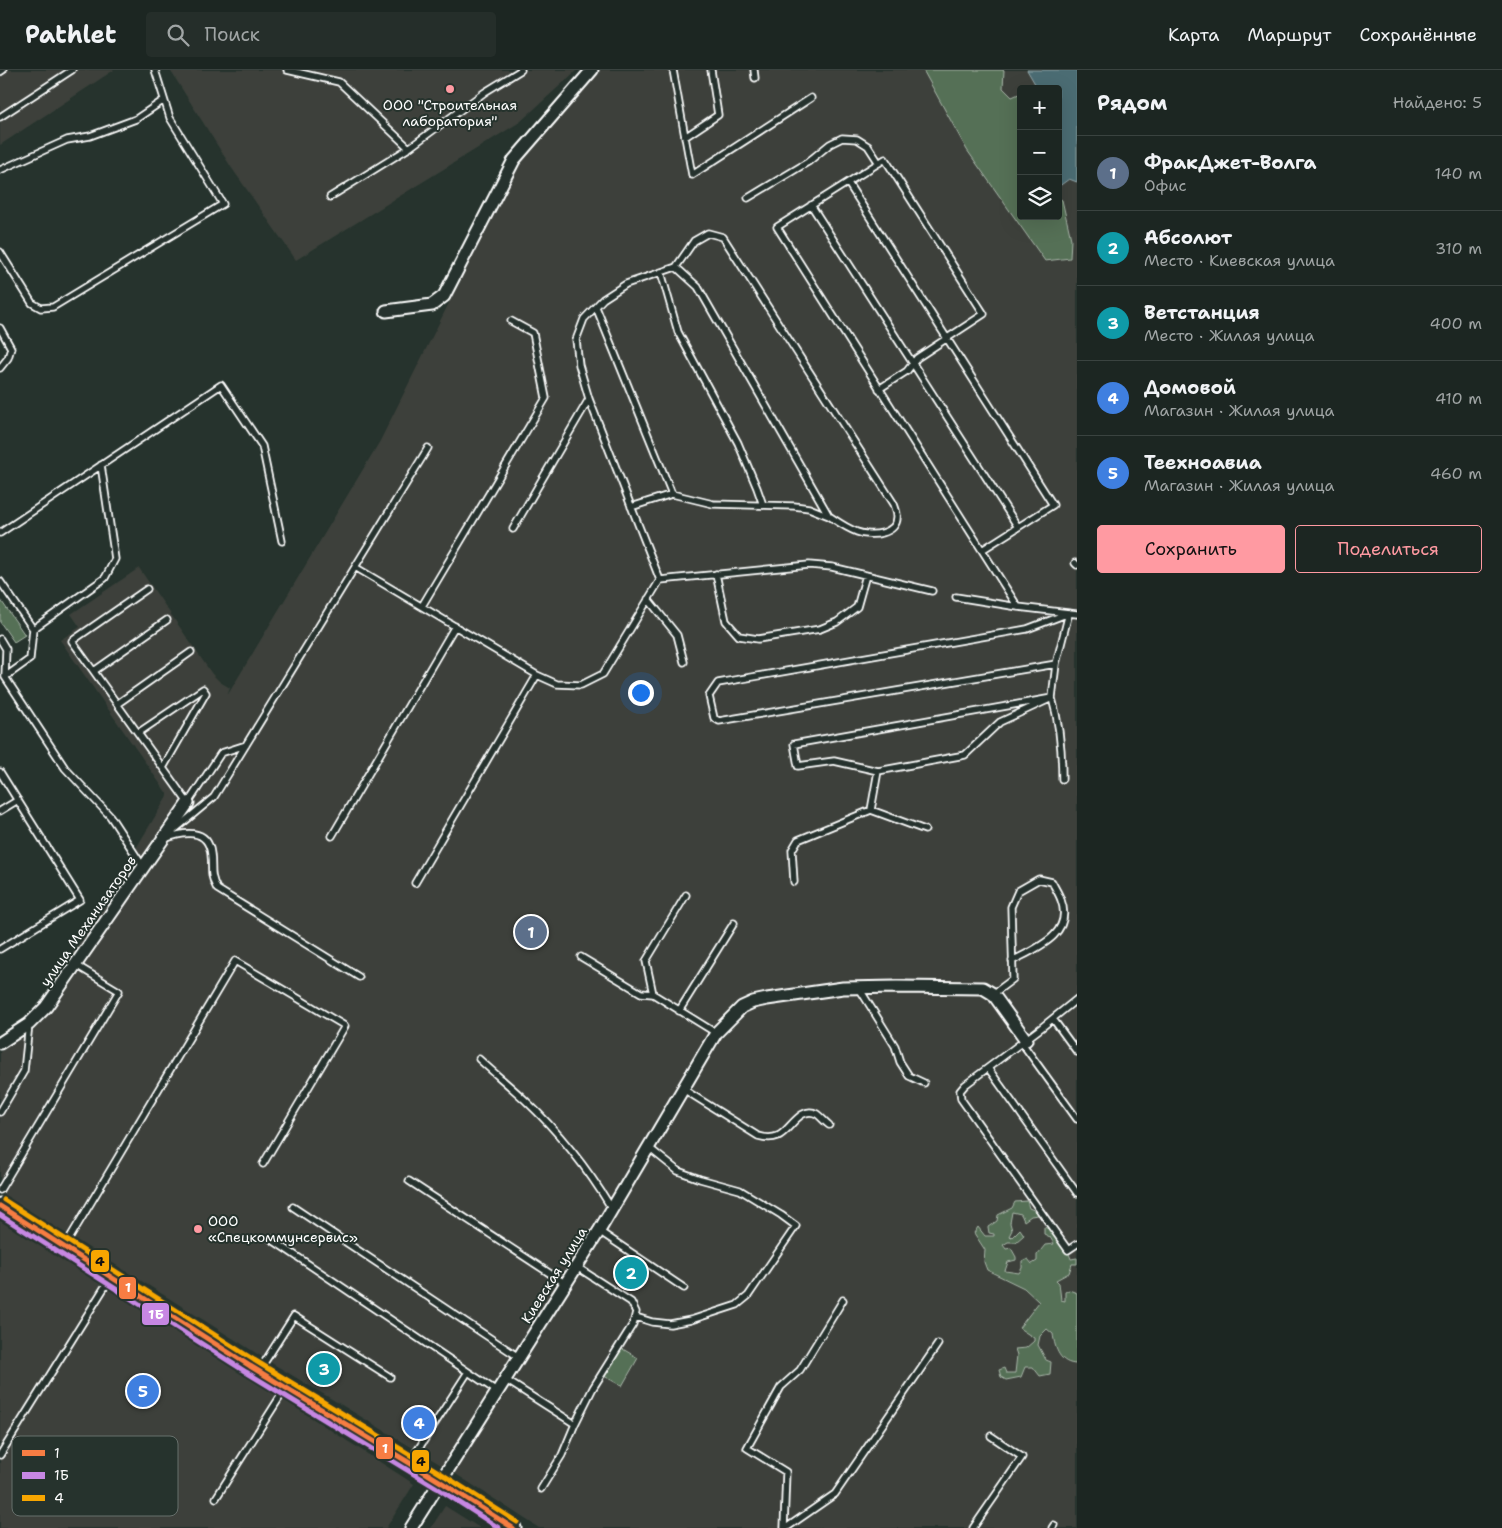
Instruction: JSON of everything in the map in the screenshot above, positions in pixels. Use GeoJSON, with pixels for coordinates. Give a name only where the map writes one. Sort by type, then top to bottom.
{"type":"FeatureCollection","features":[{"type":"Feature","properties":{"kind":"main road"},"geometry":{"type":"LineString","coordinates":[[0,1206],[259,1371],[410,1462],[513,1528]]}},
{"type":"Feature","properties":{"kind":"street"},"geometry":{"type":"LineString","coordinates":[[386,311],[432,305],[444,296],[514,160],[592,70]]}},
{"type":"Feature","properties":{"kind":"street","name":"улица Механизаторов"},"geometry":{"type":"LineString","coordinates":[[0,1043],[29,1024],[46,1007],[188,803]]}},
{"type":"Feature","properties":{"kind":"street","name":"Киевская улица"},"geometry":{"type":"LineString","coordinates":[[411,1528],[577,1267],[716,1033],[742,1007],[753,1002],[843,988],[983,988],[993,994]]}},
{"type":"Feature","properties":{"kind":"street"},"geometry":{"type":"LineString","coordinates":[[993,994],[1024,1041]]}},
{"type":"Feature","properties":{"kind":"lane"},"geometry":{"type":"LineString","coordinates":[[0,117],[72,70]]}},
{"type":"Feature","properties":{"kind":"lane"},"geometry":{"type":"LineString","coordinates":[[0,252],[32,303],[41,308],[53,307],[223,204],[170,118],[155,70]]}},
{"type":"Feature","properties":{"kind":"lane"},"geometry":{"type":"LineString","coordinates":[[288,70],[339,82],[409,148]]}},
{"type":"Feature","properties":{"kind":"lane"},"geometry":{"type":"LineString","coordinates":[[330,198],[409,148],[485,92],[521,70]]}},
{"type":"Feature","properties":{"kind":"lane"},"geometry":{"type":"LineString","coordinates":[[673,70],[692,175],[811,98]]}},
{"type":"Feature","properties":{"kind":"lane"},"geometry":{"type":"LineString","coordinates":[[685,137],[718,115],[711,70]]}},
{"type":"Feature","properties":{"kind":"lane"},"geometry":{"type":"LineString","coordinates":[[754,70],[755,78]]}},
{"type":"Feature","properties":{"kind":"lane"},"geometry":{"type":"LineString","coordinates":[[0,170],[66,140],[90,136],[136,119],[164,100]]}},
{"type":"Feature","properties":{"kind":"lane"},"geometry":{"type":"LineString","coordinates":[[748,198],[808,162],[830,144],[842,138],[857,139],[868,146],[879,163]]}},
{"type":"Feature","properties":{"kind":"lane"},"geometry":{"type":"LineString","coordinates":[[879,388],[907,371],[918,358],[984,314],[885,159],[777,227],[879,388],[982,550],[1018,607]]}},
{"type":"Feature","properties":{"kind":"lane"},"geometry":{"type":"LineString","coordinates":[[848,182],[1053,505],[982,550]]}},
{"type":"Feature","properties":{"kind":"lane"},"geometry":{"type":"LineString","coordinates":[[812,205],[1018,527]]}},
{"type":"Feature","properties":{"kind":"lane"},"geometry":{"type":"LineString","coordinates":[[631,507],[672,494],[713,504],[809,508],[829,516],[858,533],[870,535],[886,532],[894,526],[898,517],[894,504],[796,353],[724,237],[708,233],[694,241],[676,267],[626,284],[603,299],[584,319],[576,340],[579,365],[589,399],[631,507],[660,580]]}},
{"type":"Feature","properties":{"kind":"lane"},"geometry":{"type":"LineString","coordinates":[[676,267],[698,287],[829,516]]}},
{"type":"Feature","properties":{"kind":"lane"},"geometry":{"type":"LineString","coordinates":[[661,272],[678,332],[738,443],[758,488],[763,505]]}},
{"type":"Feature","properties":{"kind":"lane"},"geometry":{"type":"LineString","coordinates":[[596,307],[672,494]]}},
{"type":"Feature","properties":{"kind":"lane"},"geometry":{"type":"LineString","coordinates":[[422,606],[546,398],[533,333],[511,321]]}},
{"type":"Feature","properties":{"kind":"lane"},"geometry":{"type":"LineString","coordinates":[[0,328],[10,348],[8,358],[0,368]]}},
{"type":"Feature","properties":{"kind":"lane"},"geometry":{"type":"LineString","coordinates":[[0,533],[221,384],[262,446],[282,541]]}},
{"type":"Feature","properties":{"kind":"lane"},"geometry":{"type":"LineString","coordinates":[[513,529],[589,399]]}},
{"type":"Feature","properties":{"kind":"lane"},"geometry":{"type":"LineString","coordinates":[[163,840],[214,797],[428,448]]}},
{"type":"Feature","properties":{"kind":"lane"},"geometry":{"type":"LineString","coordinates":[[33,629],[105,578],[115,559],[102,465]]}},
{"type":"Feature","properties":{"kind":"lane"},"geometry":{"type":"LineString","coordinates":[[660,580],[809,565],[832,567],[932,591]]}},
{"type":"Feature","properties":{"kind":"lane"},"geometry":{"type":"LineString","coordinates":[[355,567],[537,675],[557,684],[581,685],[603,674],[660,580]]}},
{"type":"Feature","properties":{"kind":"lane"},"geometry":{"type":"LineString","coordinates":[[716,574],[726,621],[739,636],[758,639],[820,629],[837,622],[856,607],[866,575]]}},
{"type":"Feature","properties":{"kind":"lane"},"geometry":{"type":"LineString","coordinates":[[0,581],[33,629],[30,659],[5,677]]}},
{"type":"Feature","properties":{"kind":"lane"},"geometry":{"type":"LineString","coordinates":[[147,589],[72,641],[188,803],[221,754],[246,744]]}},
{"type":"Feature","properties":{"kind":"lane"},"geometry":{"type":"LineString","coordinates":[[956,597],[1077,614]]}},
{"type":"Feature","properties":{"kind":"lane"},"geometry":{"type":"LineString","coordinates":[[648,600],[677,635],[684,662]]}},
{"type":"Feature","properties":{"kind":"lane"},"geometry":{"type":"LineString","coordinates":[[1056,664],[719,722],[714,718],[709,696],[718,683],[1027,629],[1069,613]]}},
{"type":"Feature","properties":{"kind":"lane"},"geometry":{"type":"LineString","coordinates":[[1062,779],[1060,737],[1052,698],[1056,664],[1069,613]]}},
{"type":"Feature","properties":{"kind":"lane"},"geometry":{"type":"LineString","coordinates":[[94,671],[167,620]]}},
{"type":"Feature","properties":{"kind":"lane"},"geometry":{"type":"LineString","coordinates":[[332,836],[456,626]]}},
{"type":"Feature","properties":{"kind":"lane"},"geometry":{"type":"LineString","coordinates":[[0,639],[6,648],[5,677],[65,768],[110,816],[144,868]]}},
{"type":"Feature","properties":{"kind":"lane"},"geometry":{"type":"LineString","coordinates":[[117,704],[191,652]]}},
{"type":"Feature","properties":{"kind":"lane"},"geometry":{"type":"LineString","coordinates":[[415,883],[537,675]]}},
{"type":"Feature","properties":{"kind":"lane"},"geometry":{"type":"LineString","coordinates":[[138,733],[203,689],[206,693],[163,768]]}},
{"type":"Feature","properties":{"kind":"lane"},"geometry":{"type":"LineString","coordinates":[[1052,698],[1000,722],[966,754],[878,771],[834,760],[798,766],[794,744],[1052,698]]}},
{"type":"Feature","properties":{"kind":"lane"},"geometry":{"type":"LineString","coordinates":[[871,810],[878,771]]}},
{"type":"Feature","properties":{"kind":"lane"},"geometry":{"type":"LineString","coordinates":[[0,772],[80,900],[0,949]]}},
{"type":"Feature","properties":{"kind":"lane"},"geometry":{"type":"LineString","coordinates":[[0,811],[18,800]]}},
{"type":"Feature","properties":{"kind":"lane"},"geometry":{"type":"LineString","coordinates":[[794,882],[792,850],[798,840],[871,810],[924,830]]}},
{"type":"Feature","properties":{"kind":"lane"},"geometry":{"type":"LineString","coordinates":[[163,840],[180,834],[192,833],[202,837],[209,844],[212,879],[217,889],[359,977]]}},
{"type":"Feature","properties":{"kind":"lane"},"geometry":{"type":"LineString","coordinates":[[993,994],[1013,979],[1012,961],[1011,907],[1018,891],[1039,879],[1052,882],[1062,900],[1064,921],[1060,930],[1040,946],[1012,961]]}},
{"type":"Feature","properties":{"kind":"lane"},"geometry":{"type":"LineString","coordinates":[[653,994],[646,961],[686,895]]}},
{"type":"Feature","properties":{"kind":"lane"},"geometry":{"type":"LineString","coordinates":[[680,1011],[734,923]]}},
{"type":"Feature","properties":{"kind":"lane"},"geometry":{"type":"LineString","coordinates":[[581,957],[641,993],[653,994],[716,1033]]}},
{"type":"Feature","properties":{"kind":"lane"},"geometry":{"type":"LineString","coordinates":[[64,1248],[235,961],[345,1026],[263,1164]]}},
{"type":"Feature","properties":{"kind":"lane"},"geometry":{"type":"LineString","coordinates":[[0,1190],[119,991],[76,965]]}},
{"type":"Feature","properties":{"kind":"lane"},"geometry":{"type":"LineString","coordinates":[[859,988],[895,1046],[900,1062],[909,1076],[924,1083]]}},
{"type":"Feature","properties":{"kind":"lane"},"geometry":{"type":"LineString","coordinates":[[1077,999],[960,1091],[961,1099],[1068,1250],[1077,1244]]}},
{"type":"Feature","properties":{"kind":"lane"},"geometry":{"type":"LineString","coordinates":[[1053,1019],[1077,1052]]}},
{"type":"Feature","properties":{"kind":"lane"},"geometry":{"type":"LineString","coordinates":[[0,1112],[24,1071],[29,1024]]}},
{"type":"Feature","properties":{"kind":"lane"},"geometry":{"type":"LineString","coordinates":[[1024,1041],[1077,1119]]}},
{"type":"Feature","properties":{"kind":"lane"},"geometry":{"type":"LineString","coordinates":[[478,1059],[526,1101],[571,1150],[597,1184],[612,1209]]}},
{"type":"Feature","properties":{"kind":"lane"},"geometry":{"type":"LineString","coordinates":[[988,1068],[1077,1192]]}},
{"type":"Feature","properties":{"kind":"lane"},"geometry":{"type":"LineString","coordinates":[[683,1089],[758,1136],[766,1138],[776,1138],[784,1133],[799,1116],[805,1113],[812,1112],[829,1125]]}},
{"type":"Feature","properties":{"kind":"lane"},"geometry":{"type":"LineString","coordinates":[[636,1317],[652,1322],[670,1324],[691,1320],[737,1305],[748,1296],[796,1226],[740,1190],[678,1172],[648,1146]]}},
{"type":"Feature","properties":{"kind":"lane"},"geometry":{"type":"LineString","coordinates":[[409,1181],[566,1284]]}},
{"type":"Feature","properties":{"kind":"lane"},"geometry":{"type":"LineString","coordinates":[[293,1207],[520,1358]]}},
{"type":"Feature","properties":{"kind":"lane"},"geometry":{"type":"LineString","coordinates":[[599,1231],[684,1288]]}},
{"type":"Feature","properties":{"kind":"lane"},"geometry":{"type":"LineString","coordinates":[[271,1239],[498,1392]]}},
{"type":"Feature","properties":{"kind":"lane"},"geometry":{"type":"LineString","coordinates":[[541,1489],[562,1455],[593,1388],[636,1317],[635,1307],[631,1302],[577,1267]]}},
{"type":"Feature","properties":{"kind":"lane"},"geometry":{"type":"LineString","coordinates":[[0,1455],[111,1278]]}},
{"type":"Feature","properties":{"kind":"lane"},"geometry":{"type":"LineString","coordinates":[[785,1528],[786,1472],[747,1448],[781,1387],[800,1370],[843,1300]]}},
{"type":"Feature","properties":{"kind":"lane"},"geometry":{"type":"LineString","coordinates":[[259,1371],[294,1316],[390,1377]]}},
{"type":"Feature","properties":{"kind":"lane"},"geometry":{"type":"LineString","coordinates":[[785,1528],[835,1494],[938,1344]]}},
{"type":"Feature","properties":{"kind":"lane"},"geometry":{"type":"LineString","coordinates":[[410,1462],[468,1372]]}},
{"type":"Feature","properties":{"kind":"lane"},"geometry":{"type":"LineString","coordinates":[[506,1380],[575,1424]]}},
{"type":"Feature","properties":{"kind":"lane"},"geometry":{"type":"LineString","coordinates":[[216,1498],[286,1387]]}},
{"type":"Feature","properties":{"kind":"lane"},"geometry":{"type":"LineString","coordinates":[[973,1528],[1022,1458],[991,1436]]}},
{"type":"Feature","properties":{"kind":"shaded area"},"geometry":{"type":"Polygon","coordinates":[[[0,70],[114,70],[0,145],[0,70]]]}},
{"type":"Feature","properties":{"kind":"shaded area"},"geometry":{"type":"Polygon","coordinates":[[[170,70],[577,70],[520,122],[296,260],[231,167],[170,70]]]}},
{"type":"Feature","properties":{"kind":"shaded area"},"geometry":{"type":"Polygon","coordinates":[[[600,70],[1077,70],[1077,1528],[539,1528],[448,1469],[275,1365],[0,1192],[0,1052],[23,1036],[168,795],[60,640],[80,627],[71,614],[139,568],[212,674],[230,688],[227,696],[380,441],[520,161],[600,70]]]}},
{"type":"Feature","properties":{"kind":"shaded area"},"geometry":{"type":"Polygon","coordinates":[[[0,1221],[414,1484],[386,1528],[0,1528],[0,1221]]]}},
{"type":"Feature","properties":{"kind":"shaded area"},"geometry":{"type":"Polygon","coordinates":[[[445,1506],[480,1528],[431,1528],[445,1506]]]}},
{"type":"Feature","properties":{"kind":"green space"},"geometry":{"type":"Polygon","coordinates":[[[923,70],[1004,70],[1003,88],[1012,97],[1017,95],[1017,220],[1062,220],[1062,200],[1071,239],[1070,258],[1045,261],[967,150],[923,70]]]}},
{"type":"Feature","properties":{"kind":"green space"},"geometry":{"type":"Polygon","coordinates":[[[0,599],[25,635],[14,642],[0,622],[0,599]]]}},
{"type":"Feature","properties":{"kind":"green space"},"geometry":{"type":"Polygon","coordinates":[[[1027,1201],[1029,1208],[1038,1212],[1038,1215],[1031,1216],[1024,1221],[1021,1214],[1012,1212],[1010,1223],[1012,1230],[1009,1236],[1012,1237],[1020,1229],[1024,1235],[1016,1242],[1008,1242],[1003,1245],[1006,1249],[1011,1248],[1016,1257],[1016,1260],[1008,1262],[1005,1271],[1019,1273],[1022,1268],[1022,1262],[1028,1259],[1032,1264],[1037,1261],[1037,1255],[1045,1245],[1054,1244],[1050,1237],[1044,1234],[1044,1227],[1051,1230],[1064,1249],[1068,1251],[1071,1259],[1077,1258],[1077,1264],[1072,1264],[1069,1273],[1056,1280],[1059,1283],[1061,1300],[1065,1301],[1065,1292],[1069,1290],[1077,1293],[1077,1364],[1066,1361],[1059,1355],[1053,1334],[1047,1329],[1040,1336],[1038,1345],[1046,1360],[1051,1362],[1050,1374],[1040,1376],[1033,1367],[1025,1367],[1021,1377],[1006,1380],[1001,1377],[999,1370],[1004,1368],[1006,1373],[1015,1373],[1017,1355],[1015,1349],[1026,1348],[1034,1341],[1034,1338],[1019,1328],[1039,1302],[1024,1288],[987,1270],[984,1262],[985,1250],[974,1233],[978,1227],[985,1236],[994,1236],[994,1234],[989,1233],[988,1227],[997,1221],[998,1215],[1012,1208],[1015,1202],[1027,1201]]]}},
{"type":"Feature","properties":{"kind":"green space"},"geometry":{"type":"Polygon","coordinates":[[[621,1348],[638,1358],[622,1386],[604,1376],[621,1348]]]}},
{"type":"Feature","properties":{"kind":"water"},"geometry":{"type":"Polygon","coordinates":[[[1027,70],[1077,70],[1077,182],[1069,179],[1062,184],[1062,85],[1036,85],[1027,70]]]}},
{"type":"Feature","properties":{"kind":"transit line","name":"4"},"geometry":{"type":"LineString","coordinates":[[4,1200],[254,1360],[517,1522]]}},
{"type":"Feature","properties":{"kind":"transit line","name":"1"},"geometry":{"type":"LineString","coordinates":[[0,1206],[250,1366],[513,1528]]}},
{"type":"Feature","properties":{"kind":"transit line","name":"1Б"},"geometry":{"type":"LineString","coordinates":[[0,1215],[246,1372],[437,1488],[499,1528]]}},
{"type":"Feature","properties":{"kind":"place","name":"ООО \"Строительная лаборатория\""},"geometry":{"type":"Point","coordinates":[450,89]}},
{"type":"Feature","properties":{"kind":"place","name":"ФракДжет-Волга"},"geometry":{"type":"Point","coordinates":[531,932]}},
{"type":"Feature","properties":{"kind":"place","name":"ООО «Спецкоммунсервис»"},"geometry":{"type":"Point","coordinates":[198,1229]}},
{"type":"Feature","properties":{"kind":"place","name":"Абсолют"},"geometry":{"type":"Point","coordinates":[631,1273]}},
{"type":"Feature","properties":{"kind":"place","name":"Ветстанция"},"geometry":{"type":"Point","coordinates":[324,1369]}},
{"type":"Feature","properties":{"kind":"place","name":"Теехноавиа"},"geometry":{"type":"Point","coordinates":[143,1391]}},
{"type":"Feature","properties":{"kind":"place","name":"Домовой"},"geometry":{"type":"Point","coordinates":[419,1423]}}]}
